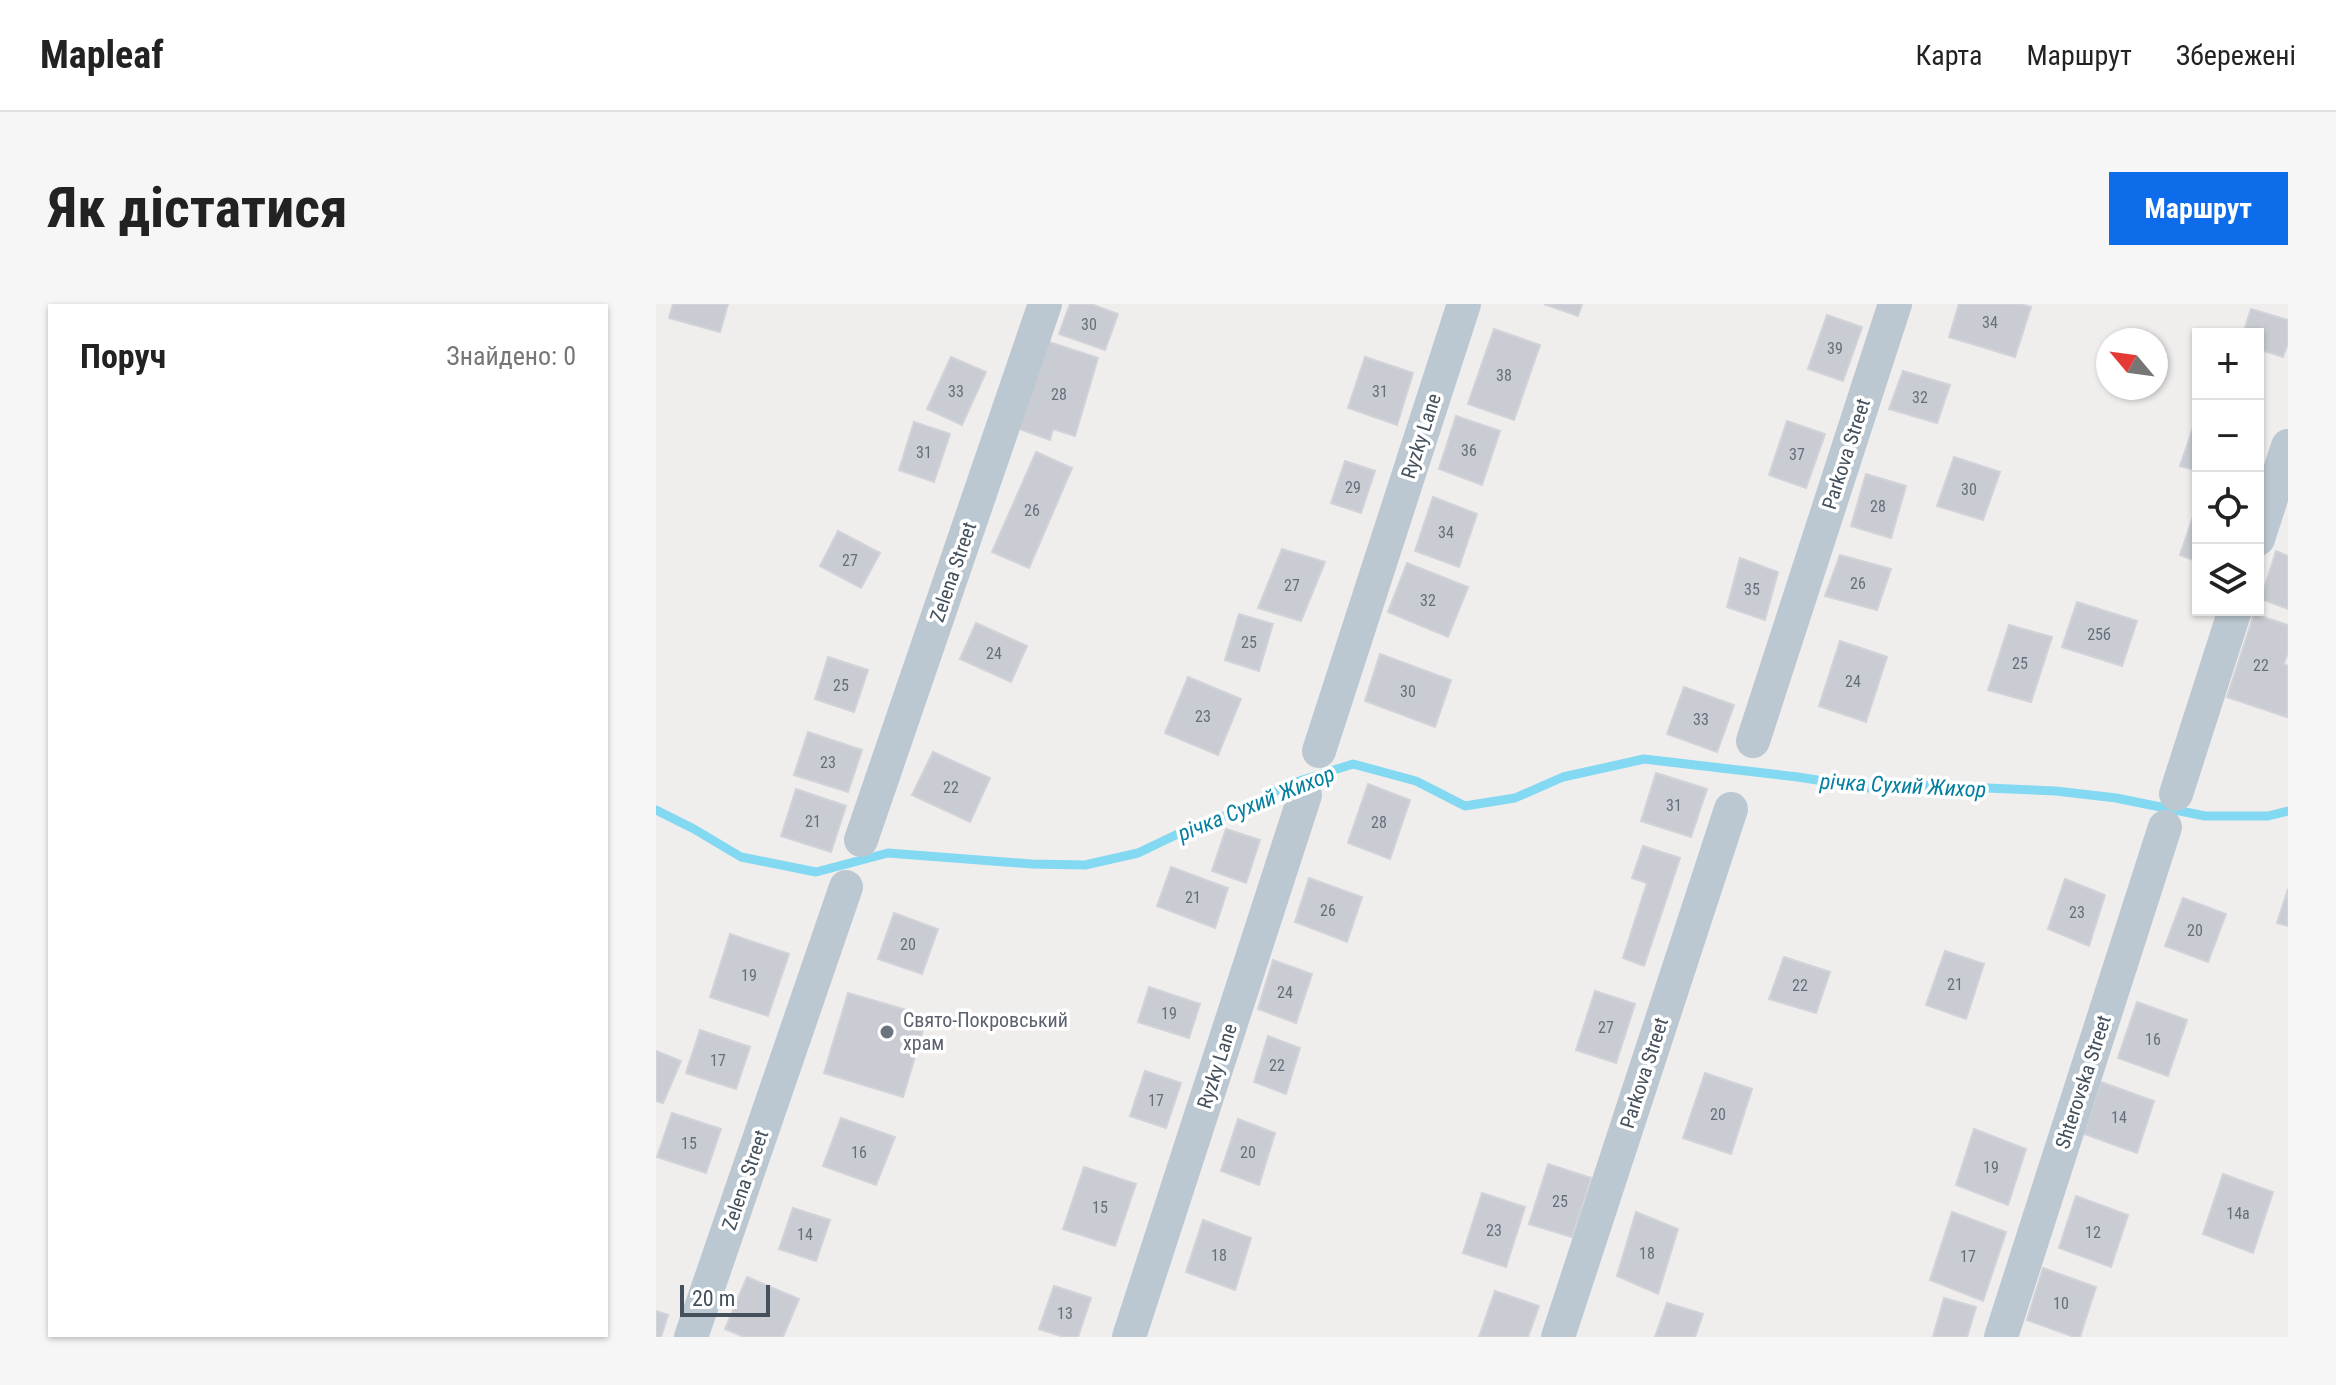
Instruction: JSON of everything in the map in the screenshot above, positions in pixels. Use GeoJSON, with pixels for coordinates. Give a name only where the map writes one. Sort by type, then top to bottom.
{"type":"FeatureCollection","features":[{"type":"Feature","properties":{"kind":"street","name":"Zelena Street"},"geometry":{"type":"LineString","coordinates":[[861,840],[1045,304]]}},
{"type":"Feature","properties":{"kind":"street","name":"Ryzky Lane"},"geometry":{"type":"LineString","coordinates":[[1319,751],[1464,304]]}},
{"type":"Feature","properties":{"kind":"street","name":"Parkova Street"},"geometry":{"type":"LineString","coordinates":[[1753,741],[1895,304]]}},
{"type":"Feature","properties":{"kind":"street"},"geometry":{"type":"LineString","coordinates":[[2264,520],[2288,446]]}},
{"type":"Feature","properties":{"kind":"street"},"geometry":{"type":"LineString","coordinates":[[2176,794],[2233,616]]}},
{"type":"Feature","properties":{"kind":"street","name":"Ryzky Lane"},"geometry":{"type":"LineString","coordinates":[[1129,1337],[1305,795]]}},
{"type":"Feature","properties":{"kind":"street","name":"Parkova Street"},"geometry":{"type":"LineString","coordinates":[[1558,1337],[1731,809]]}},
{"type":"Feature","properties":{"kind":"street","name":"Shterovska Street"},"geometry":{"type":"LineString","coordinates":[[2001,1337],[2165,827]]}},
{"type":"Feature","properties":{"kind":"street","name":"Zelena Street"},"geometry":{"type":"LineString","coordinates":[[691,1337],[846,887]]}},
{"type":"Feature","properties":{"kind":"building"},"geometry":{"type":"Polygon","coordinates":[[[673,304],[728,304],[720,332],[669,318],[673,304]]]}},
{"type":"Feature","properties":{"kind":"building"},"geometry":{"type":"Polygon","coordinates":[[[1070,304],[1091,304],[1118,314],[1105,350],[1059,334],[1070,304]]]}},
{"type":"Feature","properties":{"kind":"building"},"geometry":{"type":"Polygon","coordinates":[[[1544,304],[1582,304],[1578,316],[1544,304]]]}},
{"type":"Feature","properties":{"kind":"building"},"geometry":{"type":"Polygon","coordinates":[[[1959,304],[2020,304],[2031,307],[2015,357],[1949,337],[1959,304]]]}},
{"type":"Feature","properties":{"kind":"building"},"geometry":{"type":"Polygon","coordinates":[[[2251,309],[2288,320],[2288,343],[2283,357],[2264,351],[2264,328],[2245,328],[2251,309]]]}},
{"type":"Feature","properties":{"kind":"building"},"geometry":{"type":"Polygon","coordinates":[[[1827,315],[1862,327],[1843,381],[1808,369],[1827,315]]]}},
{"type":"Feature","properties":{"kind":"building"},"geometry":{"type":"Polygon","coordinates":[[[1494,329],[1540,345],[1514,420],[1468,404],[1494,329]]]}},
{"type":"Feature","properties":{"kind":"building"},"geometry":{"type":"Polygon","coordinates":[[[1046,341],[1098,358],[1075,436],[1053,429],[1050,440],[1019,429],[1046,341]]]}},
{"type":"Feature","properties":{"kind":"building"},"geometry":{"type":"Polygon","coordinates":[[[951,357],[986,372],[962,425],[927,409],[951,357]]]}},
{"type":"Feature","properties":{"kind":"building"},"geometry":{"type":"Polygon","coordinates":[[[1365,357],[1413,373],[1397,425],[1348,408],[1365,357]]]}},
{"type":"Feature","properties":{"kind":"building"},"geometry":{"type":"Polygon","coordinates":[[[1903,371],[1950,385],[1937,423],[1889,409],[1903,371]]]}},
{"type":"Feature","properties":{"kind":"building"},"geometry":{"type":"Polygon","coordinates":[[[1456,416],[1500,431],[1482,485],[1439,469],[1456,416]]]}},
{"type":"Feature","properties":{"kind":"building"},"geometry":{"type":"Polygon","coordinates":[[[1787,421],[1825,434],[1806,488],[1769,475],[1787,421]]]}},
{"type":"Feature","properties":{"kind":"building"},"geometry":{"type":"Polygon","coordinates":[[[914,422],[950,434],[934,482],[899,470],[914,422]]]}},
{"type":"Feature","properties":{"kind":"building"},"geometry":{"type":"Polygon","coordinates":[[[2192,431],[2192,469],[2180,466],[2192,431]]]}},
{"type":"Feature","properties":{"kind":"building"},"geometry":{"type":"Polygon","coordinates":[[[1036,452],[1072,468],[1029,568],[992,552],[1036,452]]]}},
{"type":"Feature","properties":{"kind":"building"},"geometry":{"type":"Polygon","coordinates":[[[1954,457],[2000,472],[1983,520],[1937,506],[1954,457]]]}},
{"type":"Feature","properties":{"kind":"building"},"geometry":{"type":"Polygon","coordinates":[[[1345,461],[1375,471],[1361,513],[1331,503],[1345,461]]]}},
{"type":"Feature","properties":{"kind":"building"},"geometry":{"type":"Polygon","coordinates":[[[1866,474],[1906,486],[1891,538],[1851,526],[1866,474]]]}},
{"type":"Feature","properties":{"kind":"building"},"geometry":{"type":"Polygon","coordinates":[[[1433,497],[1477,514],[1459,567],[1415,551],[1433,497]]]}},
{"type":"Feature","properties":{"kind":"building"},"geometry":{"type":"Polygon","coordinates":[[[2192,520],[2192,560],[2180,555],[2192,520]]]}},
{"type":"Feature","properties":{"kind":"building"},"geometry":{"type":"Polygon","coordinates":[[[838,531],[880,553],[861,588],[820,566],[838,531]]]}},
{"type":"Feature","properties":{"kind":"building"},"geometry":{"type":"Polygon","coordinates":[[[1282,549],[1325,562],[1301,621],[1258,608],[1282,549]]]}},
{"type":"Feature","properties":{"kind":"building"},"geometry":{"type":"Polygon","coordinates":[[[2276,551],[2288,556],[2288,609],[2264,600],[2264,589],[2276,551]]]}},
{"type":"Feature","properties":{"kind":"building"},"geometry":{"type":"Polygon","coordinates":[[[1840,555],[1891,569],[1877,610],[1825,596],[1840,555]]]}},
{"type":"Feature","properties":{"kind":"building"},"geometry":{"type":"Polygon","coordinates":[[[1740,558],[1778,572],[1765,620],[1727,607],[1740,558]]]}},
{"type":"Feature","properties":{"kind":"building"},"geometry":{"type":"Polygon","coordinates":[[[1407,563],[1468,587],[1448,637],[1388,612],[1407,563]]]}},
{"type":"Feature","properties":{"kind":"building"},"geometry":{"type":"Polygon","coordinates":[[[2077,602],[2137,621],[2122,666],[2062,647],[2077,602]]]}},
{"type":"Feature","properties":{"kind":"building"},"geometry":{"type":"Polygon","coordinates":[[[1239,614],[1273,624],[1259,671],[1225,660],[1239,614]]]}},
{"type":"Feature","properties":{"kind":"building"},"geometry":{"type":"Polygon","coordinates":[[[2253,616],[2288,625],[2288,652],[2284,664],[2288,666],[2287,717],[2227,697],[2253,616]]]}},
{"type":"Feature","properties":{"kind":"building"},"geometry":{"type":"Polygon","coordinates":[[[976,623],[1027,646],[1011,682],[960,659],[976,623]]]}},
{"type":"Feature","properties":{"kind":"building"},"geometry":{"type":"Polygon","coordinates":[[[2009,625],[2052,637],[2031,702],[1988,690],[2009,625]]]}},
{"type":"Feature","properties":{"kind":"building"},"geometry":{"type":"Polygon","coordinates":[[[1840,641],[1887,657],[1866,722],[1819,706],[1840,641]]]}},
{"type":"Feature","properties":{"kind":"building"},"geometry":{"type":"Polygon","coordinates":[[[1380,654],[1451,680],[1435,727],[1365,701],[1380,654]]]}},
{"type":"Feature","properties":{"kind":"building"},"geometry":{"type":"Polygon","coordinates":[[[828,657],[868,670],[854,712],[815,699],[828,657]]]}},
{"type":"Feature","properties":{"kind":"building"},"geometry":{"type":"Polygon","coordinates":[[[1188,677],[1241,699],[1218,755],[1165,733],[1188,677]]]}},
{"type":"Feature","properties":{"kind":"building"},"geometry":{"type":"Polygon","coordinates":[[[1684,687],[1734,705],[1717,752],[1667,734],[1684,687]]]}},
{"type":"Feature","properties":{"kind":"building"},"geometry":{"type":"Polygon","coordinates":[[[808,732],[862,750],[848,792],[794,775],[808,732]]]}},
{"type":"Feature","properties":{"kind":"building"},"geometry":{"type":"Polygon","coordinates":[[[933,752],[990,778],[970,822],[912,795],[933,752]]]}},
{"type":"Feature","properties":{"kind":"building"},"geometry":{"type":"Polygon","coordinates":[[[1656,773],[1707,789],[1691,837],[1641,821],[1656,773]]]}},
{"type":"Feature","properties":{"kind":"building"},"geometry":{"type":"Polygon","coordinates":[[[1368,784],[1410,800],[1390,859],[1348,843],[1368,784]]]}},
{"type":"Feature","properties":{"kind":"building"},"geometry":{"type":"Polygon","coordinates":[[[796,789],[846,806],[831,852],[781,836],[796,789]]]}},
{"type":"Feature","properties":{"kind":"building"},"geometry":{"type":"Polygon","coordinates":[[[1226,829],[1260,840],[1246,883],[1212,871],[1226,829]]]}},
{"type":"Feature","properties":{"kind":"building"},"geometry":{"type":"Polygon","coordinates":[[[1643,846],[1680,858],[1644,966],[1623,958],[1647,883],[1632,878],[1643,846]]]}},
{"type":"Feature","properties":{"kind":"building"},"geometry":{"type":"Polygon","coordinates":[[[1171,867],[1228,888],[1215,928],[1157,906],[1171,867]]]}},
{"type":"Feature","properties":{"kind":"building"},"geometry":{"type":"Polygon","coordinates":[[[1309,878],[1362,897],[1347,942],[1295,922],[1309,878]]]}},
{"type":"Feature","properties":{"kind":"building"},"geometry":{"type":"Polygon","coordinates":[[[2065,879],[2105,895],[2089,946],[2048,929],[2065,879]]]}},
{"type":"Feature","properties":{"kind":"building"},"geometry":{"type":"Polygon","coordinates":[[[2288,889],[2288,926],[2277,923],[2288,889]]]}},
{"type":"Feature","properties":{"kind":"building"},"geometry":{"type":"Polygon","coordinates":[[[2183,898],[2226,914],[2208,962],[2165,946],[2183,898]]]}},
{"type":"Feature","properties":{"kind":"building"},"geometry":{"type":"Polygon","coordinates":[[[894,913],[938,929],[922,974],[878,959],[894,913]]]}},
{"type":"Feature","properties":{"kind":"building"},"geometry":{"type":"Polygon","coordinates":[[[730,934],[789,954],[768,1016],[710,997],[730,934]]]}},
{"type":"Feature","properties":{"kind":"building"},"geometry":{"type":"Polygon","coordinates":[[[1945,951],[1984,964],[1966,1019],[1926,1005],[1945,951]]]}},
{"type":"Feature","properties":{"kind":"building"},"geometry":{"type":"Polygon","coordinates":[[[1784,957],[1830,972],[1816,1013],[1769,999],[1784,957]]]}},
{"type":"Feature","properties":{"kind":"building"},"geometry":{"type":"Polygon","coordinates":[[[1273,960],[1312,974],[1296,1023],[1258,1009],[1273,960]]]}},
{"type":"Feature","properties":{"kind":"building"},"geometry":{"type":"Polygon","coordinates":[[[1149,987],[1200,1004],[1189,1038],[1138,1022],[1149,987]]]}},
{"type":"Feature","properties":{"kind":"building"},"geometry":{"type":"Polygon","coordinates":[[[1595,991],[1635,1004],[1616,1063],[1576,1050],[1595,991]]]}},
{"type":"Feature","properties":{"kind":"building"},"geometry":{"type":"Polygon","coordinates":[[[848,993],[927,1016],[903,1097],[824,1073],[848,993]]]}},
{"type":"Feature","properties":{"kind":"building"},"geometry":{"type":"Polygon","coordinates":[[[2137,1002],[2187,1020],[2168,1076],[2118,1058],[2137,1002]]]}},
{"type":"Feature","properties":{"kind":"building"},"geometry":{"type":"Polygon","coordinates":[[[700,1030],[750,1047],[736,1089],[686,1073],[700,1030]]]}},
{"type":"Feature","properties":{"kind":"building"},"geometry":{"type":"Polygon","coordinates":[[[1268,1036],[1300,1048],[1286,1094],[1254,1082],[1268,1036]]]}},
{"type":"Feature","properties":{"kind":"building"},"geometry":{"type":"Polygon","coordinates":[[[656,1051],[681,1061],[663,1103],[656,1101],[656,1051]]]}},
{"type":"Feature","properties":{"kind":"building"},"geometry":{"type":"Polygon","coordinates":[[[1145,1071],[1181,1083],[1166,1128],[1130,1116],[1145,1071]]]}},
{"type":"Feature","properties":{"kind":"building"},"geometry":{"type":"Polygon","coordinates":[[[1705,1073],[1752,1089],[1731,1154],[1683,1138],[1705,1073]]]}},
{"type":"Feature","properties":{"kind":"building"},"geometry":{"type":"Polygon","coordinates":[[[2101,1082],[2154,1101],[2137,1153],[2084,1134],[2101,1082]]]}},
{"type":"Feature","properties":{"kind":"building"},"geometry":{"type":"Polygon","coordinates":[[[672,1113],[721,1129],[706,1173],[657,1157],[672,1113]]]}},
{"type":"Feature","properties":{"kind":"building"},"geometry":{"type":"Polygon","coordinates":[[[841,1118],[895,1137],[876,1185],[823,1166],[841,1118]]]}},
{"type":"Feature","properties":{"kind":"building"},"geometry":{"type":"Polygon","coordinates":[[[1238,1119],[1275,1133],[1259,1185],[1221,1171],[1238,1119]]]}},
{"type":"Feature","properties":{"kind":"building"},"geometry":{"type":"Polygon","coordinates":[[[1974,1129],[2026,1149],[2008,1205],[1956,1185],[1974,1129]]]}},
{"type":"Feature","properties":{"kind":"building"},"geometry":{"type":"Polygon","coordinates":[[[1548,1164],[1591,1178],[1572,1237],[1529,1224],[1548,1164]]]}},
{"type":"Feature","properties":{"kind":"building"},"geometry":{"type":"Polygon","coordinates":[[[1084,1167],[1136,1184],[1115,1246],[1063,1229],[1084,1167]]]}},
{"type":"Feature","properties":{"kind":"building"},"geometry":{"type":"Polygon","coordinates":[[[2223,1174],[2273,1192],[2253,1253],[2203,1234],[2223,1174]]]}},
{"type":"Feature","properties":{"kind":"building"},"geometry":{"type":"Polygon","coordinates":[[[1482,1193],[1525,1207],[1506,1267],[1463,1253],[1482,1193]]]}},
{"type":"Feature","properties":{"kind":"building"},"geometry":{"type":"Polygon","coordinates":[[[2076,1196],[2128,1215],[2111,1267],[2059,1248],[2076,1196]]]}},
{"type":"Feature","properties":{"kind":"building"},"geometry":{"type":"Polygon","coordinates":[[[793,1208],[830,1220],[816,1261],[779,1249],[793,1208]]]}},
{"type":"Feature","properties":{"kind":"building"},"geometry":{"type":"Polygon","coordinates":[[[1636,1212],[1678,1229],[1658,1294],[1617,1276],[1636,1212]]]}},
{"type":"Feature","properties":{"kind":"building"},"geometry":{"type":"Polygon","coordinates":[[[1952,1212],[2006,1232],[1983,1301],[1930,1280],[1952,1212]]]}},
{"type":"Feature","properties":{"kind":"building"},"geometry":{"type":"Polygon","coordinates":[[[1203,1220],[1251,1238],[1235,1290],[1186,1272],[1203,1220]]]}},
{"type":"Feature","properties":{"kind":"building"},"geometry":{"type":"Polygon","coordinates":[[[2043,1268],[2096,1287],[2080,1337],[2027,1320],[2043,1268]]]}},
{"type":"Feature","properties":{"kind":"building"},"geometry":{"type":"Polygon","coordinates":[[[747,1277],[799,1299],[783,1337],[744,1337],[725,1329],[747,1277]]]}},
{"type":"Feature","properties":{"kind":"building"},"geometry":{"type":"Polygon","coordinates":[[[1054,1286],[1091,1298],[1078,1337],[1064,1337],[1039,1329],[1054,1286]]]}},
{"type":"Feature","properties":{"kind":"building"},"geometry":{"type":"Polygon","coordinates":[[[1495,1291],[1539,1306],[1528,1337],[1479,1337],[1495,1291]]]}},
{"type":"Feature","properties":{"kind":"building"},"geometry":{"type":"Polygon","coordinates":[[[1944,1298],[1976,1307],[1967,1337],[1933,1337],[1944,1298]]]}},
{"type":"Feature","properties":{"kind":"building"},"geometry":{"type":"Polygon","coordinates":[[[1667,1303],[1703,1314],[1695,1337],[1655,1337],[1667,1303]]]}},
{"type":"Feature","properties":{"kind":"building"},"geometry":{"type":"Polygon","coordinates":[[[656,1311],[668,1315],[661,1337],[656,1337],[656,1311]]]}},
{"type":"Feature","properties":{"kind":"waterway","name":"річка Сухий Жихор"},"geometry":{"type":"LineString","coordinates":[[656,810],[741,857],[816,872],[888,853],[1085,865],[1138,853],[1240,810],[1287,785],[1353,764],[1416,781],[1465,806],[1515,798],[1563,777],[1644,759],[1867,788],[1916,785],[2056,791],[2116,798],[2205,816],[2268,816],[2288,811]]}},
{"type":"Feature","properties":{"kind":"place","name":"Свято-Покровський храм"},"geometry":{"type":"Point","coordinates":[887,1032]}}]}
